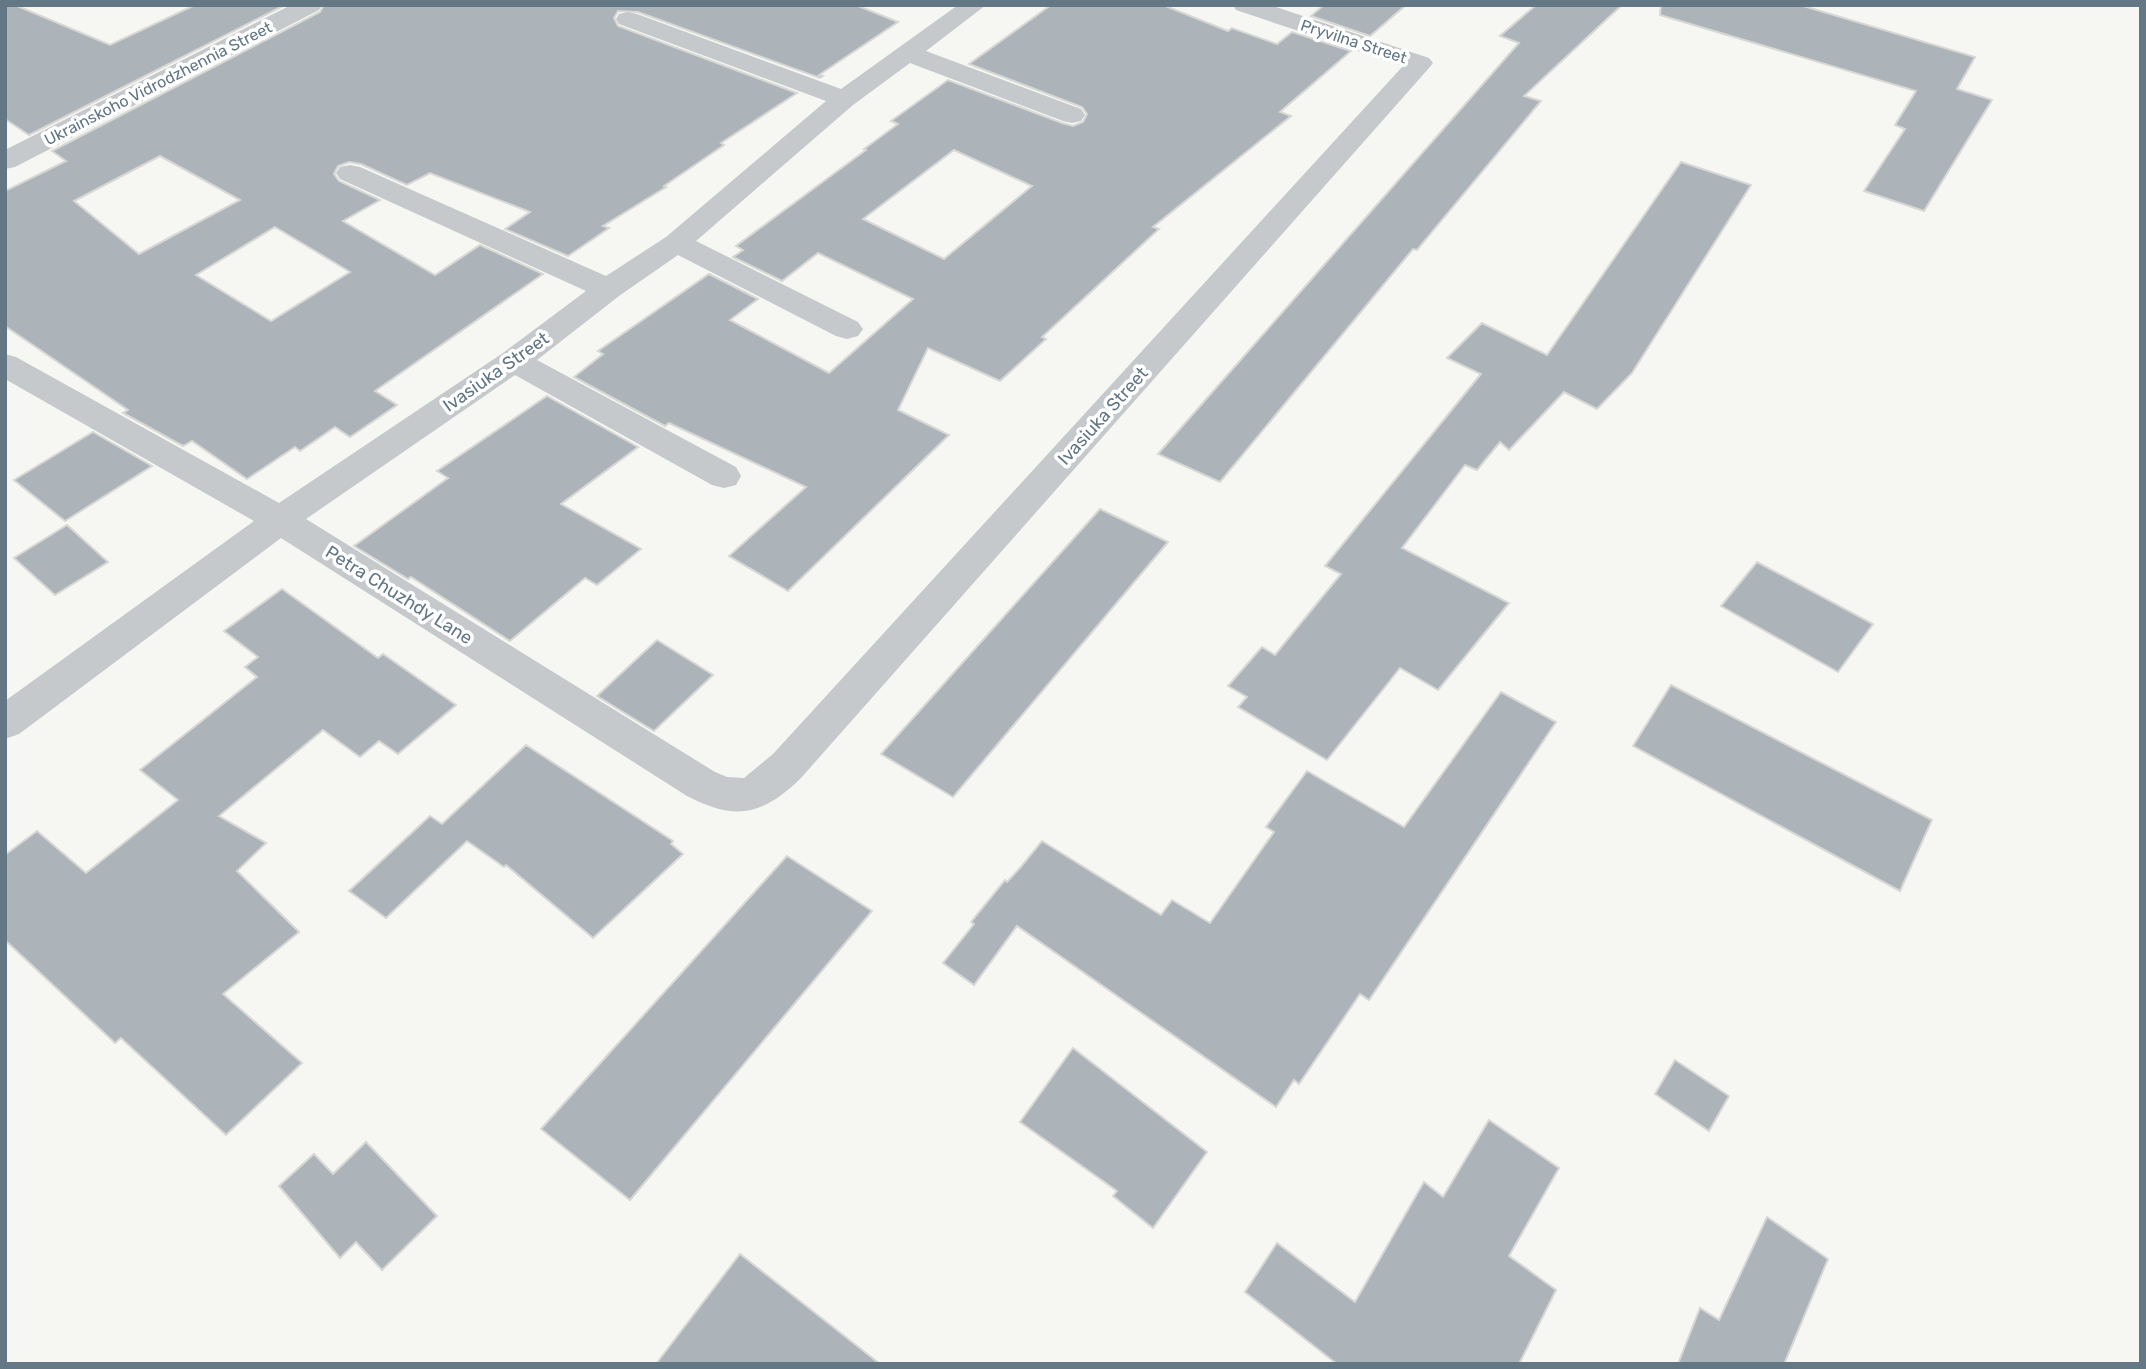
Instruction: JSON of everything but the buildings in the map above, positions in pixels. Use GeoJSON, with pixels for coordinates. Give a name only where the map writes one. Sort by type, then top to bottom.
{"type":"FeatureCollection","features":[{"type":"Feature","properties":{"kind":"street","name":"Ukrainskoho Vidrodzhennia Street"},"geometry":{"type":"LineString","coordinates":[[5,162],[310,5]]}},
{"type":"Feature","properties":{"kind":"street","name":"Ivasiuka Street"},"geometry":{"type":"LineString","coordinates":[[5,723],[280,520],[514,361],[608,289],[676,243],[844,99],[974,5]]}},
{"type":"Feature","properties":{"kind":"street","name":"Pryvilna Street"},"geometry":{"type":"LineString","coordinates":[[1245,5],[1417,61],[1419,65]]}},
{"type":"Feature","properties":{"kind":"street"},"geometry":{"type":"LineString","coordinates":[[628,19],[844,99]]}},
{"type":"Feature","properties":{"kind":"street"},"geometry":{"type":"LineString","coordinates":[[907,53],[1072,115]]}},
{"type":"Feature","properties":{"kind":"street","name":"Ivasiuka Street"},"geometry":{"type":"LineString","coordinates":[[787,766],[1419,65]]}},
{"type":"Feature","properties":{"kind":"street"},"geometry":{"type":"LineString","coordinates":[[351,173],[608,289]]}},
{"type":"Feature","properties":{"kind":"street"},"geometry":{"type":"LineString","coordinates":[[676,243],[847,329]]}},
{"type":"Feature","properties":{"kind":"street"},"geometry":{"type":"LineString","coordinates":[[514,361],[724,476]]}},
{"type":"Feature","properties":{"kind":"street","name":"Petra Chuzhdy Lane"},"geometry":{"type":"LineString","coordinates":[[5,365],[280,520],[720,794],[743,797],[766,787],[787,766]]}}]}
